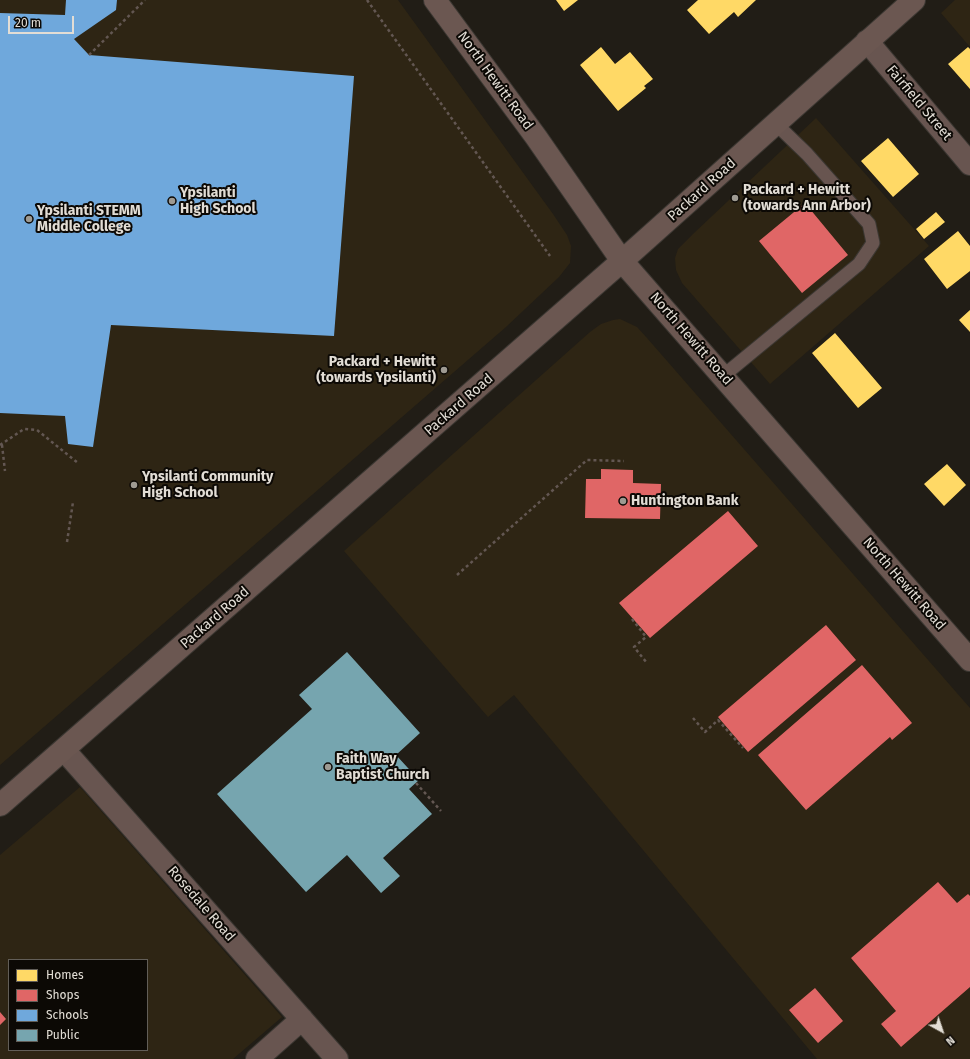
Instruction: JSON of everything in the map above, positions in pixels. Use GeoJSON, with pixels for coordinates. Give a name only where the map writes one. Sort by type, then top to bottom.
{"type":"FeatureCollection","features":[{"type":"Feature","properties":{"kind":"main road","name":"North Hewitt Road"},"geometry":{"type":"LineString","coordinates":[[435,0],[536,136],[622,261],[970,660]]}},
{"type":"Feature","properties":{"kind":"main road","name":"Packard Road"},"geometry":{"type":"LineString","coordinates":[[0,805],[622,261],[914,0]]}},
{"type":"Feature","properties":{"kind":"street","name":"Fairfield Street"},"geometry":{"type":"LineString","coordinates":[[867,41],[970,164]]}},
{"type":"Feature","properties":{"kind":"street","name":"Rosedale Road"},"geometry":{"type":"LineString","coordinates":[[64,750],[337,1059]]}},
{"type":"Feature","properties":{"kind":"street"},"geometry":{"type":"LineString","coordinates":[[257,1059],[302,1019]]}},
{"type":"Feature","properties":{"kind":"lane"},"geometry":{"type":"LineString","coordinates":[[723,376],[859,264],[873,243],[869,224],[807,154],[776,124]]}},
{"type":"Feature","properties":{"kind":"path"},"geometry":{"type":"LineString","coordinates":[[89,55],[144,0]]}},
{"type":"Feature","properties":{"kind":"path"},"geometry":{"type":"LineString","coordinates":[[367,0],[550,256]]}},
{"type":"Feature","properties":{"kind":"path"},"geometry":{"type":"LineString","coordinates":[[5,472],[1,445],[24,429],[37,430],[78,463]]}},
{"type":"Feature","properties":{"kind":"path"},"geometry":{"type":"LineString","coordinates":[[457,576],[587,460],[624,461]]}},
{"type":"Feature","properties":{"kind":"path"},"geometry":{"type":"LineString","coordinates":[[67,542],[73,502]]}},
{"type":"Feature","properties":{"kind":"path"},"geometry":{"type":"LineString","coordinates":[[632,619],[646,636],[634,647],[647,663]]}},
{"type":"Feature","properties":{"kind":"path"},"geometry":{"type":"LineString","coordinates":[[693,718],[705,732],[718,720],[743,748]]}},
{"type":"Feature","properties":{"kind":"path"},"geometry":{"type":"LineString","coordinates":[[416,783],[441,811]]}},
{"type":"Feature","properties":{"kind":"shaded area","name":"Ypsilanti Community High School"},"geometry":{"type":"Polygon","coordinates":[[[0,0],[398,0],[553,214],[567,235],[571,246],[570,263],[559,277],[506,327],[0,765],[0,0]]]}},
{"type":"Feature","properties":{"kind":"shaded area"},"geometry":{"type":"Polygon","coordinates":[[[955,0],[970,0],[970,47],[941,13],[955,0]]]}},
{"type":"Feature","properties":{"kind":"shaded area"},"geometry":{"type":"Polygon","coordinates":[[[816,118],[929,246],[770,384],[682,283],[676,270],[675,258],[678,249],[693,234],[816,118]]]}},
{"type":"Feature","properties":{"kind":"shaded area"},"geometry":{"type":"Polygon","coordinates":[[[620,319],[637,327],[647,338],[970,708],[970,1059],[817,1059],[514,695],[488,717],[344,551],[590,332],[601,324],[620,319]]]}},
{"type":"Feature","properties":{"kind":"shaded area"},"geometry":{"type":"Polygon","coordinates":[[[80,787],[282,1017],[233,1059],[0,1059],[0,855],[80,787]]]}},
{"type":"Feature","properties":{"kind":"building: Homes"},"geometry":{"type":"Polygon","coordinates":[[[556,0],[578,0],[564,11],[556,0]]]}},
{"type":"Feature","properties":{"kind":"building: Homes"},"geometry":{"type":"Polygon","coordinates":[[[698,0],[756,0],[738,17],[734,12],[709,34],[687,10],[698,0]]]}},
{"type":"Feature","properties":{"kind":"building: Homes"},"geometry":{"type":"Polygon","coordinates":[[[601,47],[615,64],[630,52],[653,79],[644,86],[646,88],[618,111],[580,65],[601,47]]]}},
{"type":"Feature","properties":{"kind":"building: Homes"},"geometry":{"type":"Polygon","coordinates":[[[968,47],[970,49],[970,89],[948,64],[968,47]]]}},
{"type":"Feature","properties":{"kind":"building: Homes"},"geometry":{"type":"Polygon","coordinates":[[[888,138],[919,174],[893,197],[861,161],[888,138]]]}},
{"type":"Feature","properties":{"kind":"building: Homes"},"geometry":{"type":"Polygon","coordinates":[[[936,212],[945,222],[924,239],[916,229],[936,212]]]}},
{"type":"Feature","properties":{"kind":"building: Homes"},"geometry":{"type":"Polygon","coordinates":[[[958,231],[970,246],[970,271],[947,289],[924,259],[958,231]]]}},
{"type":"Feature","properties":{"kind":"building: Homes"},"geometry":{"type":"Polygon","coordinates":[[[970,310],[970,332],[959,320],[970,310]]]}},
{"type":"Feature","properties":{"kind":"building: Homes"},"geometry":{"type":"Polygon","coordinates":[[[835,333],[882,388],[858,408],[812,353],[835,333]]]}},
{"type":"Feature","properties":{"kind":"building: Homes"},"geometry":{"type":"Polygon","coordinates":[[[947,464],[966,485],[944,506],[924,484],[947,464]]]}},
{"type":"Feature","properties":{"kind":"building: Shops"},"geometry":{"type":"Polygon","coordinates":[[[805,203],[848,255],[802,293],[759,241],[805,203]]]}},
{"type":"Feature","properties":{"kind":"building: Shops","name":"Huntington Bank"},"geometry":{"type":"Polygon","coordinates":[[[601,469],[633,470],[633,483],[661,484],[660,519],[585,518],[586,479],[601,479],[601,469]]]}},
{"type":"Feature","properties":{"kind":"building: Shops"},"geometry":{"type":"Polygon","coordinates":[[[728,511],[758,546],[650,638],[619,603],[728,511]]]}},
{"type":"Feature","properties":{"kind":"building: Shops"},"geometry":{"type":"Polygon","coordinates":[[[826,625],[856,660],[748,752],[718,717],[826,625]]]}},
{"type":"Feature","properties":{"kind":"building: Shops"},"geometry":{"type":"Polygon","coordinates":[[[862,665],[912,723],[892,740],[890,737],[806,810],[758,755],[862,665]]]}},
{"type":"Feature","properties":{"kind":"building: Shops"},"geometry":{"type":"Polygon","coordinates":[[[938,882],[957,903],[968,894],[970,896],[970,987],[901,1047],[881,1024],[896,1011],[851,958],[938,882]]]}},
{"type":"Feature","properties":{"kind":"building: Shops"},"geometry":{"type":"Polygon","coordinates":[[[815,988],[843,1021],[818,1043],[789,1010],[815,988]]]}},
{"type":"Feature","properties":{"kind":"building: Shops"},"geometry":{"type":"Polygon","coordinates":[[[0,1012],[6,1019],[0,1025],[0,1012]]]}},
{"type":"Feature","properties":{"kind":"building: Schools","name":"Ypsilanti High School"},"geometry":{"type":"Polygon","coordinates":[[[66,0],[117,0],[116,10],[74,39],[89,55],[354,76],[334,336],[111,325],[93,447],[68,444],[65,416],[0,413],[0,13],[65,15],[66,0]]]}},
{"type":"Feature","properties":{"kind":"building: Public","name":"Faith Way Baptist Church"},"geometry":{"type":"Polygon","coordinates":[[[347,652],[420,733],[396,755],[419,780],[409,789],[432,814],[383,858],[400,876],[381,893],[347,855],[306,892],[217,794],[312,709],[299,695],[347,652]]]}},
{"type":"Feature","properties":{"kind":"place","name":"Packard + Hewitt (towards Ann Arbor)"},"geometry":{"type":"Point","coordinates":[735,198]}},
{"type":"Feature","properties":{"kind":"place","name":"Ypsilanti High School"},"geometry":{"type":"Point","coordinates":[172,201]}},
{"type":"Feature","properties":{"kind":"place","name":"Ypsilanti STEMM Middle College"},"geometry":{"type":"Point","coordinates":[29,219]}},
{"type":"Feature","properties":{"kind":"place","name":"Packard + Hewitt (towards Ypsilanti)"},"geometry":{"type":"Point","coordinates":[444,370]}},
{"type":"Feature","properties":{"kind":"place","name":"Ypsilanti Community High School"},"geometry":{"type":"Point","coordinates":[134,485]}},
{"type":"Feature","properties":{"kind":"place","name":"Huntington Bank"},"geometry":{"type":"Point","coordinates":[623,501]}},
{"type":"Feature","properties":{"kind":"place","name":"Faith Way Baptist Church"},"geometry":{"type":"Point","coordinates":[328,767]}}]}
